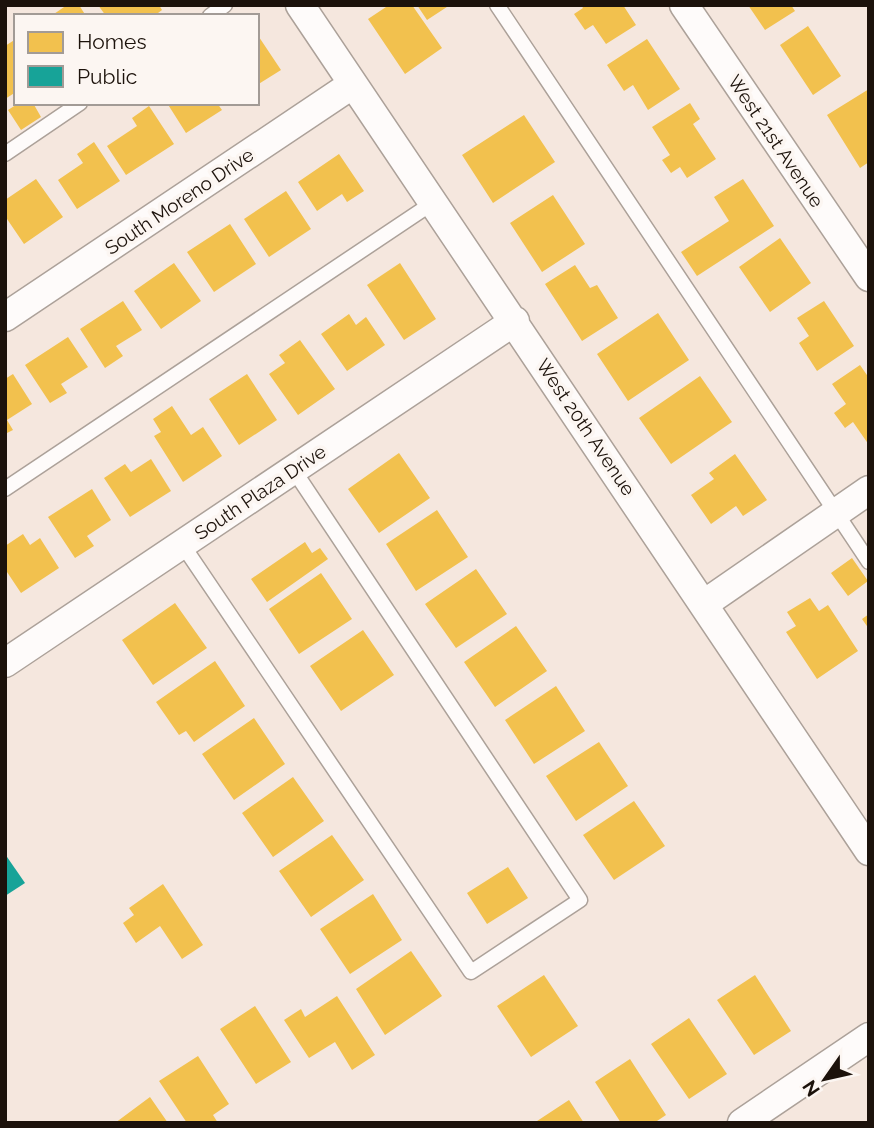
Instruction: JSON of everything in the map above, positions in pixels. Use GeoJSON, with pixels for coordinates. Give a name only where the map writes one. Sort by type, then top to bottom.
{"type":"FeatureCollection","features":[{"type":"Feature","properties":{"kind":"street","name":"West 20th Avenue"},"geometry":{"type":"LineString","coordinates":[[300,5],[869,851]]}},
{"type":"Feature","properties":{"kind":"street","name":"West 21st Avenue"},"geometry":{"type":"LineString","coordinates":[[684,5],[869,278]]}},
{"type":"Feature","properties":{"kind":"street","name":"South Moreno Drive"},"geometry":{"type":"LineString","coordinates":[[5,317],[353,84]]}},
{"type":"Feature","properties":{"kind":"street","name":"South Plaza Drive"},"geometry":{"type":"LineString","coordinates":[[5,663],[514,321]]}},
{"type":"Feature","properties":{"kind":"street"},"geometry":{"type":"LineString","coordinates":[[704,604],[869,490]]}},
{"type":"Feature","properties":{"kind":"street"},"geometry":{"type":"LineString","coordinates":[[742,1123],[869,1037]]}},
{"type":"Feature","properties":{"kind":"lane"},"geometry":{"type":"LineString","coordinates":[[497,5],[869,562]]}},
{"type":"Feature","properties":{"kind":"lane"},"geometry":{"type":"LineString","coordinates":[[5,154],[77,105]]}},
{"type":"Feature","properties":{"kind":"lane"},"geometry":{"type":"LineString","coordinates":[[5,489],[434,202]]}},
{"type":"Feature","properties":{"kind":"lane"},"geometry":{"type":"LineString","coordinates":[[181,544],[471,972],[580,900],[293,469]]}},
{"type":"Feature","properties":{"kind":"building: Homes"},"geometry":{"type":"Polygon","coordinates":[[[67,5],[79,5],[85,14],[54,14],[67,5]]]}},
{"type":"Feature","properties":{"kind":"building: Homes"},"geometry":{"type":"Polygon","coordinates":[[[98,5],[159,5],[162,10],[157,14],[105,14],[98,5]]]}},
{"type":"Feature","properties":{"kind":"building: Homes"},"geometry":{"type":"Polygon","coordinates":[[[389,5],[412,5],[442,48],[405,74],[368,19],[389,5]]]}},
{"type":"Feature","properties":{"kind":"building: Homes"},"geometry":{"type":"Polygon","coordinates":[[[417,5],[450,5],[427,20],[417,5]]]}},
{"type":"Feature","properties":{"kind":"building: Homes"},"geometry":{"type":"Polygon","coordinates":[[[581,5],[623,5],[636,25],[606,44],[593,25],[585,30],[574,14],[583,8],[581,5]]]}},
{"type":"Feature","properties":{"kind":"building: Homes"},"geometry":{"type":"Polygon","coordinates":[[[748,5],[791,5],[795,11],[765,30],[748,5]]]}},
{"type":"Feature","properties":{"kind":"building: Homes"},"geometry":{"type":"Polygon","coordinates":[[[808,26],[841,76],[813,95],[780,45],[808,26]]]}},
{"type":"Feature","properties":{"kind":"building: Homes"},"geometry":{"type":"Polygon","coordinates":[[[259,37],[281,70],[259,84],[259,37]]]}},
{"type":"Feature","properties":{"kind":"building: Homes"},"geometry":{"type":"Polygon","coordinates":[[[647,39],[680,89],[648,110],[633,85],[624,91],[607,65],[647,39]]]}},
{"type":"Feature","properties":{"kind":"building: Homes"},"geometry":{"type":"Polygon","coordinates":[[[14,40],[14,93],[5,99],[5,46],[14,40]]]}},
{"type":"Feature","properties":{"kind":"building: Homes"},"geometry":{"type":"Polygon","coordinates":[[[869,89],[869,162],[860,168],[827,115],[869,89]]]}},
{"type":"Feature","properties":{"kind":"building: Homes"},"geometry":{"type":"Polygon","coordinates":[[[690,103],[700,119],[693,124],[716,159],[687,178],[680,167],[671,173],[662,160],[670,155],[652,127],[690,103]]]}},
{"type":"Feature","properties":{"kind":"building: Homes"},"geometry":{"type":"Polygon","coordinates":[[[16,105],[34,105],[41,117],[21,130],[8,110],[16,105]]]}},
{"type":"Feature","properties":{"kind":"building: Homes"},"geometry":{"type":"Polygon","coordinates":[[[168,105],[218,105],[222,110],[186,133],[168,105]]]}},
{"type":"Feature","properties":{"kind":"building: Homes"},"geometry":{"type":"Polygon","coordinates":[[[149,106],[174,144],[126,175],[107,146],[137,126],[132,118],[149,106]]]}},
{"type":"Feature","properties":{"kind":"building: Homes"},"geometry":{"type":"Polygon","coordinates":[[[524,115],[555,162],[493,203],[462,155],[524,115]]]}},
{"type":"Feature","properties":{"kind":"building: Homes"},"geometry":{"type":"Polygon","coordinates":[[[94,142],[120,181],[77,209],[58,180],[83,163],[77,154],[94,142]]]}},
{"type":"Feature","properties":{"kind":"building: Homes"},"geometry":{"type":"Polygon","coordinates":[[[339,154],[364,191],[347,202],[342,194],[317,211],[298,182],[339,154]]]}},
{"type":"Feature","properties":{"kind":"building: Homes"},"geometry":{"type":"Polygon","coordinates":[[[36,179],[63,217],[24,244],[5,216],[5,200],[36,179]]]}},
{"type":"Feature","properties":{"kind":"building: Homes"},"geometry":{"type":"Polygon","coordinates":[[[743,179],[774,226],[697,276],[681,252],[729,221],[714,197],[743,179]]]}},
{"type":"Feature","properties":{"kind":"building: Homes"},"geometry":{"type":"Polygon","coordinates":[[[286,191],[311,229],[269,257],[244,219],[286,191]]]}},
{"type":"Feature","properties":{"kind":"building: Homes"},"geometry":{"type":"Polygon","coordinates":[[[553,195],[585,244],[542,272],[510,223],[553,195]]]}},
{"type":"Feature","properties":{"kind":"building: Homes"},"geometry":{"type":"Polygon","coordinates":[[[230,224],[256,264],[214,292],[187,252],[230,224]]]}},
{"type":"Feature","properties":{"kind":"building: Homes"},"geometry":{"type":"Polygon","coordinates":[[[780,238],[811,283],[770,312],[739,267],[780,238]]]}},
{"type":"Feature","properties":{"kind":"building: Homes"},"geometry":{"type":"Polygon","coordinates":[[[174,263],[201,301],[161,329],[134,291],[174,263]]]}},
{"type":"Feature","properties":{"kind":"building: Homes"},"geometry":{"type":"Polygon","coordinates":[[[400,263],[436,319],[404,340],[367,285],[400,263]]]}},
{"type":"Feature","properties":{"kind":"building: Homes"},"geometry":{"type":"Polygon","coordinates":[[[575,265],[590,288],[597,285],[618,318],[582,341],[545,284],[575,265]]]}},
{"type":"Feature","properties":{"kind":"building: Homes"},"geometry":{"type":"Polygon","coordinates":[[[123,301],[142,330],[116,346],[123,356],[105,368],[80,329],[123,301]]]}},
{"type":"Feature","properties":{"kind":"building: Homes"},"geometry":{"type":"Polygon","coordinates":[[[824,301],[854,346],[817,371],[799,343],[809,336],[797,318],[824,301]]]}},
{"type":"Feature","properties":{"kind":"building: Homes"},"geometry":{"type":"Polygon","coordinates":[[[658,313],[689,360],[628,401],[597,354],[658,313]]]}},
{"type":"Feature","properties":{"kind":"building: Homes"},"geometry":{"type":"Polygon","coordinates":[[[349,314],[356,325],[366,317],[385,345],[347,371],[321,334],[349,314]]]}},
{"type":"Feature","properties":{"kind":"building: Homes"},"geometry":{"type":"Polygon","coordinates":[[[68,337],[88,367],[61,384],[67,393],[50,403],[25,365],[68,337]]]}},
{"type":"Feature","properties":{"kind":"building: Homes"},"geometry":{"type":"Polygon","coordinates":[[[300,340],[335,389],[298,415],[269,374],[285,363],[279,355],[300,340]]]}},
{"type":"Feature","properties":{"kind":"building: Homes"},"geometry":{"type":"Polygon","coordinates":[[[860,365],[869,378],[869,445],[853,422],[845,428],[834,413],[846,404],[832,384],[860,365]]]}},
{"type":"Feature","properties":{"kind":"building: Homes"},"geometry":{"type":"Polygon","coordinates":[[[13,374],[32,404],[7,420],[13,430],[5,434],[5,379],[13,374]]]}},
{"type":"Feature","properties":{"kind":"building: Homes"},"geometry":{"type":"Polygon","coordinates":[[[247,374],[277,420],[239,445],[209,399],[247,374]]]}},
{"type":"Feature","properties":{"kind":"building: Homes"},"geometry":{"type":"Polygon","coordinates":[[[700,376],[732,422],[671,464],[639,418],[700,376]]]}},
{"type":"Feature","properties":{"kind":"building: Homes"},"geometry":{"type":"Polygon","coordinates":[[[172,406],[191,435],[203,427],[222,456],[183,482],[154,436],[161,432],[153,419],[172,406]]]}},
{"type":"Feature","properties":{"kind":"building: Homes"},"geometry":{"type":"Polygon","coordinates":[[[399,453],[430,498],[379,533],[348,489],[399,453]]]}},
{"type":"Feature","properties":{"kind":"building: Homes"},"geometry":{"type":"Polygon","coordinates":[[[735,454],[767,500],[743,516],[736,506],[711,524],[691,495],[714,479],[709,473],[735,454]]]}},
{"type":"Feature","properties":{"kind":"building: Homes"},"geometry":{"type":"Polygon","coordinates":[[[151,459],[171,491],[130,517],[104,478],[125,464],[131,472],[151,459]]]}},
{"type":"Feature","properties":{"kind":"building: Homes"},"geometry":{"type":"Polygon","coordinates":[[[92,489],[111,520],[87,536],[94,546],[75,558],[48,517],[92,489]]]}},
{"type":"Feature","properties":{"kind":"building: Homes"},"geometry":{"type":"Polygon","coordinates":[[[437,510],[468,557],[416,591],[386,544],[437,510]]]}},
{"type":"Feature","properties":{"kind":"building: Homes"},"geometry":{"type":"Polygon","coordinates":[[[23,534],[30,545],[40,538],[59,568],[21,593],[5,569],[5,546],[23,534]]]}},
{"type":"Feature","properties":{"kind":"building: Homes"},"geometry":{"type":"Polygon","coordinates":[[[305,542],[312,553],[320,548],[328,559],[267,602],[251,579],[305,542]]]}},
{"type":"Feature","properties":{"kind":"building: Homes"},"geometry":{"type":"Polygon","coordinates":[[[852,558],[868,581],[848,596],[831,573],[852,558]]]}},
{"type":"Feature","properties":{"kind":"building: Homes"},"geometry":{"type":"Polygon","coordinates":[[[476,569],[507,614],[456,648],[425,604],[476,569]]]}},
{"type":"Feature","properties":{"kind":"building: Homes"},"geometry":{"type":"Polygon","coordinates":[[[321,573],[352,619],[299,654],[269,609],[321,573]]]}},
{"type":"Feature","properties":{"kind":"building: Homes"},"geometry":{"type":"Polygon","coordinates":[[[810,598],[819,611],[828,605],[858,651],[817,679],[786,632],[796,626],[787,612],[810,598]]]}},
{"type":"Feature","properties":{"kind":"building: Homes"},"geometry":{"type":"Polygon","coordinates":[[[175,603],[207,648],[153,685],[122,640],[175,603]]]}},
{"type":"Feature","properties":{"kind":"building: Homes"},"geometry":{"type":"Polygon","coordinates":[[[869,614],[869,629],[862,619],[869,614]]]}},
{"type":"Feature","properties":{"kind":"building: Homes"},"geometry":{"type":"Polygon","coordinates":[[[516,626],[547,671],[495,707],[464,662],[516,626]]]}},
{"type":"Feature","properties":{"kind":"building: Homes"},"geometry":{"type":"Polygon","coordinates":[[[363,630],[394,675],[341,711],[310,666],[363,630]]]}},
{"type":"Feature","properties":{"kind":"building: Homes"},"geometry":{"type":"Polygon","coordinates":[[[215,661],[245,706],[194,742],[186,731],[179,735],[156,702],[215,661]]]}},
{"type":"Feature","properties":{"kind":"building: Homes"},"geometry":{"type":"Polygon","coordinates":[[[556,686],[585,731],[534,764],[505,720],[556,686]]]}},
{"type":"Feature","properties":{"kind":"building: Homes"},"geometry":{"type":"Polygon","coordinates":[[[254,718],[285,764],[234,800],[202,754],[254,718]]]}},
{"type":"Feature","properties":{"kind":"building: Homes"},"geometry":{"type":"Polygon","coordinates":[[[599,742],[628,786],[576,821],[546,776],[599,742]]]}},
{"type":"Feature","properties":{"kind":"building: Homes"},"geometry":{"type":"Polygon","coordinates":[[[293,777],[324,821],[273,857],[242,813],[293,777]]]}},
{"type":"Feature","properties":{"kind":"building: Homes"},"geometry":{"type":"Polygon","coordinates":[[[634,801],[665,846],[614,880],[583,835],[634,801]]]}},
{"type":"Feature","properties":{"kind":"building: Homes"},"geometry":{"type":"Polygon","coordinates":[[[332,835],[364,880],[311,917],[279,871],[332,835]]]}},
{"type":"Feature","properties":{"kind":"building: Homes"},"geometry":{"type":"Polygon","coordinates":[[[508,867],[528,898],[487,924],[467,893],[508,867]]]}},
{"type":"Feature","properties":{"kind":"building: Homes"},"geometry":{"type":"Polygon","coordinates":[[[163,884],[203,945],[182,959],[160,926],[136,943],[123,923],[134,915],[129,908],[163,884]]]}},
{"type":"Feature","properties":{"kind":"building: Homes"},"geometry":{"type":"Polygon","coordinates":[[[373,894],[402,940],[350,974],[320,929],[373,894]]]}},
{"type":"Feature","properties":{"kind":"building: Homes"},"geometry":{"type":"Polygon","coordinates":[[[411,951],[442,996],[385,1035],[356,989],[411,951]]]}},
{"type":"Feature","properties":{"kind":"building: Homes"},"geometry":{"type":"Polygon","coordinates":[[[544,975],[578,1026],[531,1057],[497,1006],[544,975]]]}},
{"type":"Feature","properties":{"kind":"building: Homes"},"geometry":{"type":"Polygon","coordinates":[[[755,975],[791,1031],[754,1055],[717,1000],[755,975]]]}},
{"type":"Feature","properties":{"kind":"building: Homes"},"geometry":{"type":"Polygon","coordinates":[[[337,996],[375,1055],[352,1070],[335,1042],[309,1058],[284,1020],[301,1009],[305,1017],[337,996]]]}},
{"type":"Feature","properties":{"kind":"building: Homes"},"geometry":{"type":"Polygon","coordinates":[[[255,1006],[291,1062],[256,1084],[220,1029],[255,1006]]]}},
{"type":"Feature","properties":{"kind":"building: Homes"},"geometry":{"type":"Polygon","coordinates":[[[689,1018],[727,1074],[689,1099],[651,1044],[689,1018]]]}},
{"type":"Feature","properties":{"kind":"building: Homes"},"geometry":{"type":"Polygon","coordinates":[[[198,1056],[229,1104],[213,1115],[218,1123],[187,1123],[159,1081],[198,1056]]]}},
{"type":"Feature","properties":{"kind":"building: Homes"},"geometry":{"type":"Polygon","coordinates":[[[630,1059],[666,1115],[654,1123],[621,1123],[595,1082],[630,1059]]]}},
{"type":"Feature","properties":{"kind":"building: Homes"},"geometry":{"type":"Polygon","coordinates":[[[150,1097],[168,1123],[115,1123],[150,1097]]]}},
{"type":"Feature","properties":{"kind":"building: Homes"},"geometry":{"type":"Polygon","coordinates":[[[569,1100],[584,1123],[534,1123],[569,1100]]]}},
{"type":"Feature","properties":{"kind":"building: Public"},"geometry":{"type":"Polygon","coordinates":[[[5,854],[25,883],[5,896],[5,854]]]}}]}
